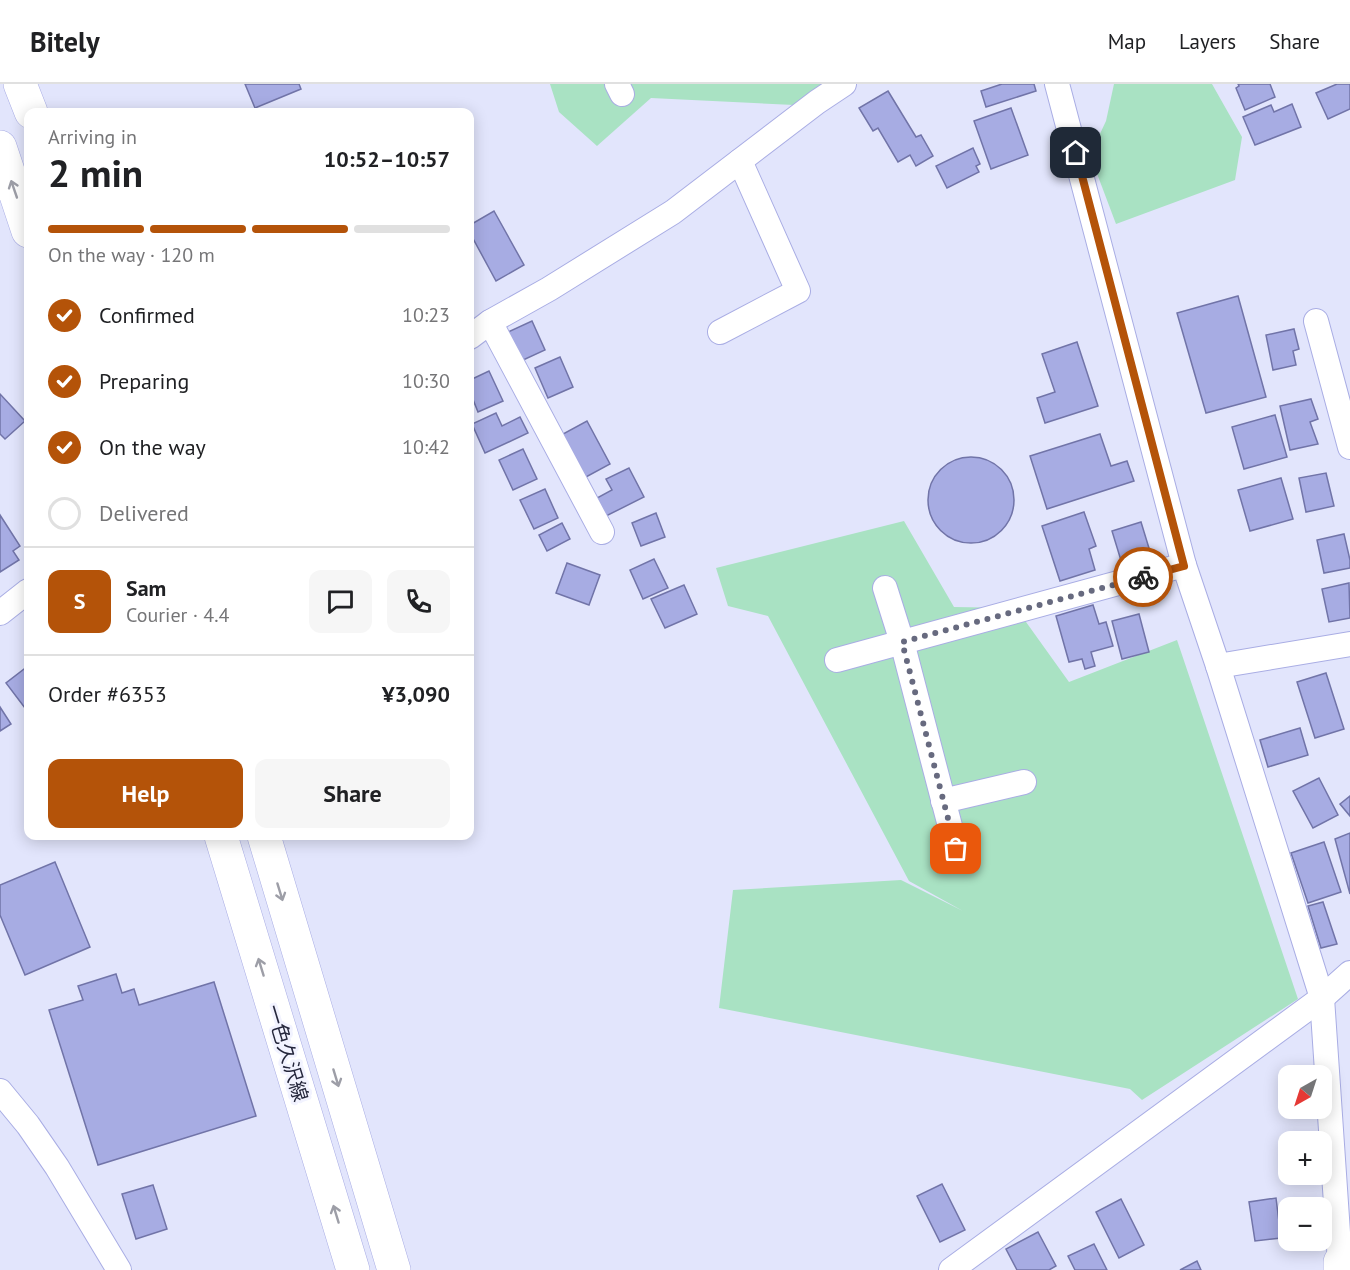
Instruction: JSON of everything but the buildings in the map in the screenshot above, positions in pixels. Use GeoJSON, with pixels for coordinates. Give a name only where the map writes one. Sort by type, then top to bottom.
{"type":"FeatureCollection","features":[{"type":"Feature","properties":{"kind":"main road"},"geometry":{"type":"LineString","coordinates":[[20,84],[29,108]]}},
{"type":"Feature","properties":{"kind":"main road"},"geometry":{"type":"LineString","coordinates":[[0,147],[24,219]]}},
{"type":"Feature","properties":{"kind":"main road","name":"一色久沢線"},"geometry":{"type":"LineString","coordinates":[[222,840],[353,1270]]}},
{"type":"Feature","properties":{"kind":"main road","name":"一色久沢線"},"geometry":{"type":"LineString","coordinates":[[265,840],[394,1270]]}},
{"type":"Feature","properties":{"kind":"street"},"geometry":{"type":"LineString","coordinates":[[474,334],[490,322],[549,289],[673,212],[844,84]]}},
{"type":"Feature","properties":{"kind":"street"},"geometry":{"type":"LineString","coordinates":[[1058,84],[1184,566],[1218,666],[1322,998],[1340,1266]]}},
{"type":"Feature","properties":{"kind":"street"},"geometry":{"type":"LineString","coordinates":[[720,332],[798,291],[740,160]]}},
{"type":"Feature","properties":{"kind":"street"},"geometry":{"type":"LineString","coordinates":[[1316,321],[1350,446]]}},
{"type":"Feature","properties":{"kind":"street"},"geometry":{"type":"LineString","coordinates":[[490,322],[602,532]]}},
{"type":"Feature","properties":{"kind":"street"},"geometry":{"type":"LineString","coordinates":[[837,660],[1184,566]]}},
{"type":"Feature","properties":{"kind":"street"},"geometry":{"type":"LineString","coordinates":[[885,588],[902,642],[956,849]]}},
{"type":"Feature","properties":{"kind":"street"},"geometry":{"type":"LineString","coordinates":[[0,613],[24,594]]}},
{"type":"Feature","properties":{"kind":"street"},"geometry":{"type":"LineString","coordinates":[[1218,666],[1350,644]]}},
{"type":"Feature","properties":{"kind":"street"},"geometry":{"type":"LineString","coordinates":[[944,801],[1024,782]]}},
{"type":"Feature","properties":{"kind":"street"},"geometry":{"type":"LineString","coordinates":[[951,1270],[1322,998],[1350,973]]}},
{"type":"Feature","properties":{"kind":"street"},"geometry":{"type":"LineString","coordinates":[[0,1091],[28,1125],[57,1167],[119,1270]]}},
{"type":"Feature","properties":{"kind":"green space"},"geometry":{"type":"Polygon","coordinates":[[[550,84],[822,84],[794,105],[651,98],[597,146],[559,112],[550,84]]]}},
{"type":"Feature","properties":{"kind":"green space"},"geometry":{"type":"Polygon","coordinates":[[[1114,84],[1212,84],[1242,137],[1235,180],[1116,224],[1090,155],[1106,121],[1114,84]]]}},
{"type":"Feature","properties":{"kind":"green space"},"geometry":{"type":"Polygon","coordinates":[[[904,521],[954,607],[1016,608],[1069,682],[1177,640],[1298,999],[1142,1100],[1130,1089],[719,1008],[733,890],[901,880],[963,911],[909,881],[768,616],[728,606],[716,568],[904,521]]]}},
{"type":"Feature","properties":{"kind":"way so far"},"geometry":{"type":"LineString","coordinates":[[956,849],[902,642],[1143,577]]}},
{"type":"Feature","properties":{"kind":"route"},"geometry":{"type":"LineString","coordinates":[[1076,153],[1184,566],[1143,577]]}}]}
